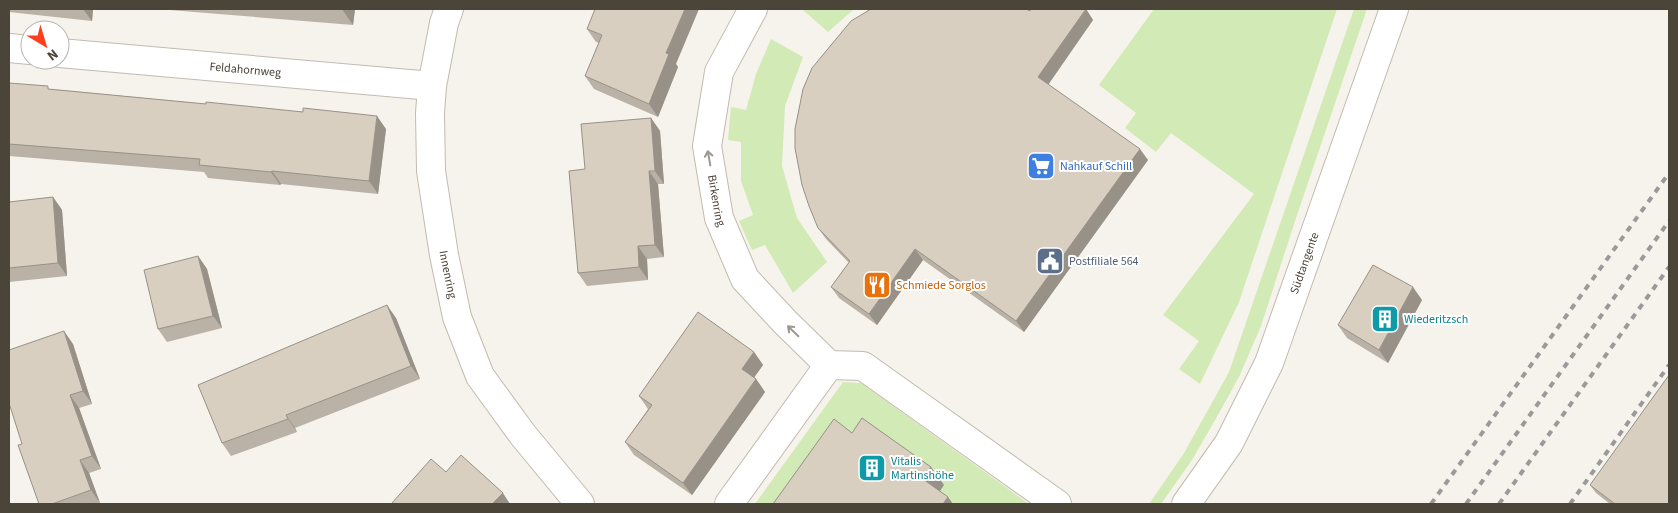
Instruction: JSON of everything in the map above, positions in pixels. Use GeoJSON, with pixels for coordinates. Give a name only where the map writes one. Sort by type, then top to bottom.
{"type":"FeatureCollection","features":[{"type":"Feature","properties":{"kind":"street","name":"Innenring"},"geometry":{"type":"LineString","coordinates":[[449,9],[444,23],[432,86],[430,113],[431,171],[444,255],[458,317],[480,376],[523,435],[580,504]]}},
{"type":"Feature","properties":{"kind":"street","name":"Birkenring"},"geometry":{"type":"LineString","coordinates":[[753,9],[719,72],[714,100],[707,146],[720,218],[746,279],[785,322],[829,365]]}},
{"type":"Feature","properties":{"kind":"street","name":"Südtangente"},"geometry":{"type":"LineString","coordinates":[[1186,504],[1229,443],[1269,363],[1394,9]]}},
{"type":"Feature","properties":{"kind":"street","name":"Feldahornweg"},"geometry":{"type":"LineString","coordinates":[[70,54],[432,86]]}},
{"type":"Feature","properties":{"kind":"street"},"geometry":{"type":"LineString","coordinates":[[729,504],[829,365],[863,366],[1057,504]]}},
{"type":"Feature","properties":{"kind":"green space"},"geometry":{"type":"Polygon","coordinates":[[[802,9],[854,9],[828,32],[802,9]]]}},
{"type":"Feature","properties":{"kind":"green space"},"geometry":{"type":"Polygon","coordinates":[[[1154,9],[1337,9],[1239,302],[1200,384],[1179,369],[1199,341],[1163,315],[1254,194],[1171,133],[1156,152],[1125,128],[1136,113],[1099,85],[1154,9]]]}},
{"type":"Feature","properties":{"kind":"green space"},"geometry":{"type":"Polygon","coordinates":[[[1354,9],[1367,9],[1261,326],[1239,377],[1192,460],[1161,504],[1149,504],[1184,453],[1229,372],[1354,9]]]}},
{"type":"Feature","properties":{"kind":"green space"},"geometry":{"type":"Polygon","coordinates":[[[771,39],[803,57],[785,106],[782,166],[797,218],[827,262],[793,293],[765,245],[752,250],[739,221],[753,215],[741,181],[741,142],[728,140],[731,107],[746,110],[756,74],[771,39]]]}},
{"type":"Feature","properties":{"kind":"green space"},"geometry":{"type":"Polygon","coordinates":[[[843,382],[861,383],[1029,504],[755,504],[843,382]]]}},
{"type":"Feature","properties":{"kind":"building"},"geometry":{"type":"Polygon","coordinates":[[[595,9],[685,9],[666,53],[669,54],[649,104],[585,76],[602,35],[587,29],[595,9]]]}},
{"type":"Feature","properties":{"kind":"building"},"geometry":{"type":"Polygon","coordinates":[[[871,9],[1026,9],[1030,11],[1031,9],[1086,9],[1038,77],[1140,149],[1016,321],[915,249],[869,314],[831,287],[850,261],[818,228],[802,185],[795,148],[795,129],[803,89],[812,68],[851,21],[871,9]]]}},
{"type":"Feature","properties":{"kind":"building"},"geometry":{"type":"Polygon","coordinates":[[[9,83],[48,86],[48,89],[206,104],[206,102],[303,112],[303,108],[377,116],[369,181],[199,165],[200,159],[9,144],[9,83]]]}},
{"type":"Feature","properties":{"kind":"building"},"geometry":{"type":"Polygon","coordinates":[[[651,118],[655,171],[649,171],[655,245],[638,246],[639,267],[578,273],[569,171],[585,169],[581,124],[651,118]]]}},
{"type":"Feature","properties":{"kind":"building"},"geometry":{"type":"Polygon","coordinates":[[[53,197],[58,263],[9,268],[9,202],[53,197]]]}},
{"type":"Feature","properties":{"kind":"building"},"geometry":{"type":"Polygon","coordinates":[[[198,256],[213,316],[158,329],[144,270],[198,256]]]}},
{"type":"Feature","properties":{"kind":"building"},"geometry":{"type":"Polygon","coordinates":[[[1373,265],[1413,287],[1379,350],[1338,325],[1373,265]]]}},
{"type":"Feature","properties":{"kind":"building"},"geometry":{"type":"Polygon","coordinates":[[[387,305],[411,366],[286,415],[288,419],[222,443],[198,385],[387,305]]]}},
{"type":"Feature","properties":{"kind":"building"},"geometry":{"type":"Polygon","coordinates":[[[698,312],[754,352],[742,369],[756,379],[683,483],[625,442],[652,405],[639,396],[698,312]]]}},
{"type":"Feature","properties":{"kind":"building"},"geometry":{"type":"Polygon","coordinates":[[[64,331],[83,391],[70,395],[92,456],[80,460],[91,490],[52,504],[39,504],[18,445],[22,444],[9,403],[9,350],[64,331]]]}},
{"type":"Feature","properties":{"kind":"building"},"geometry":{"type":"Polygon","coordinates":[[[1669,375],[1669,504],[1615,504],[1590,485],[1669,375]]]}},
{"type":"Feature","properties":{"kind":"building","name":"Vitalis Martinshöhe"},"geometry":{"type":"Polygon","coordinates":[[[862,418],[931,467],[923,479],[948,497],[943,504],[773,504],[834,419],[852,433],[862,418]]]}},
{"type":"Feature","properties":{"kind":"building"},"geometry":{"type":"Polygon","coordinates":[[[461,455],[503,493],[492,504],[392,503],[431,459],[446,472],[461,455]]]}},
{"type":"Feature","properties":{"kind":"railway"},"geometry":{"type":"LineString","coordinates":[[1431,504],[1669,173]]}},
{"type":"Feature","properties":{"kind":"railway"},"geometry":{"type":"LineString","coordinates":[[1466,504],[1669,221]]}},
{"type":"Feature","properties":{"kind":"railway"},"geometry":{"type":"LineString","coordinates":[[1499,504],[1669,267]]}},
{"type":"Feature","properties":{"kind":"railway"},"geometry":{"type":"LineString","coordinates":[[1570,504],[1669,365]]}},
{"type":"Feature","properties":{"kind":"place","name":"Nahkauf Schill"},"geometry":{"type":"Point","coordinates":[1041,166]}},
{"type":"Feature","properties":{"kind":"place","name":"Postfiliale 564"},"geometry":{"type":"Point","coordinates":[1050,261]}},
{"type":"Feature","properties":{"kind":"place","name":"Schmiede Sorglos"},"geometry":{"type":"Point","coordinates":[877,285]}},
{"type":"Feature","properties":{"kind":"place","name":"Wiederitzsch"},"geometry":{"type":"Point","coordinates":[1385,319]}},
{"type":"Feature","properties":{"kind":"place","name":"Vitalis Martinshöhe"},"geometry":{"type":"Point","coordinates":[872,468]}}]}
